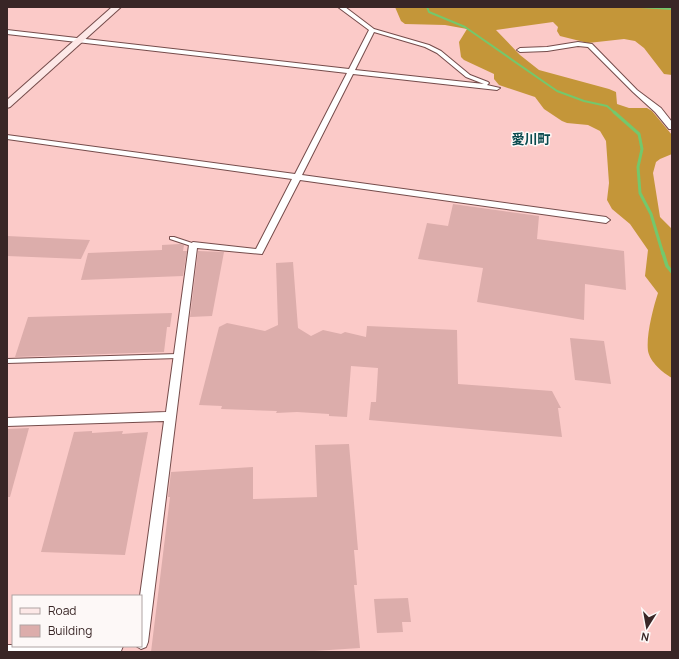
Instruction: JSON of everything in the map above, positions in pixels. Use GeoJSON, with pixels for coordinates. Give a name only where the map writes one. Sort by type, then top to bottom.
{"type":"FeatureCollection","features":[{"type":"Feature","properties":{"kind":"street"},"geometry":{"type":"LineString","coordinates":[[7,105],[116,7]]}},
{"type":"Feature","properties":{"kind":"street"},"geometry":{"type":"LineString","coordinates":[[7,32],[497,88],[468,76],[440,52],[427,46],[372,30],[341,7]]}},
{"type":"Feature","properties":{"kind":"street"},"geometry":{"type":"LineString","coordinates":[[142,634],[193,245],[259,252],[372,30]]}},
{"type":"Feature","properties":{"kind":"street"},"geometry":{"type":"LineString","coordinates":[[520,50],[547,49],[578,44],[590,45],[635,91],[658,110],[672,127]]}},
{"type":"Feature","properties":{"kind":"street"},"geometry":{"type":"LineString","coordinates":[[7,137],[606,220]]}},
{"type":"Feature","properties":{"kind":"street"},"geometry":{"type":"LineString","coordinates":[[7,422],[171,416]]}},
{"type":"Feature","properties":{"kind":"street"},"geometry":{"type":"LineString","coordinates":[[7,652],[98,647]]}},
{"type":"Feature","properties":{"kind":"lane"},"geometry":{"type":"LineString","coordinates":[[172,238],[193,245]]}},
{"type":"Feature","properties":{"kind":"lane"},"geometry":{"type":"LineString","coordinates":[[7,361],[178,356]]}},
{"type":"Feature","properties":{"kind":"shaded area"},"geometry":{"type":"Polygon","coordinates":[[[395,7],[672,7],[672,75],[664,74],[644,48],[635,41],[624,39],[588,43],[560,36],[557,31],[558,27],[553,22],[496,30],[520,55],[539,70],[616,92],[617,104],[629,108],[647,108],[652,111],[672,135],[672,154],[656,162],[653,173],[660,217],[672,229],[672,378],[657,367],[649,355],[649,330],[658,293],[645,276],[648,250],[630,224],[612,209],[607,200],[609,183],[606,141],[600,131],[588,125],[567,123],[562,121],[544,109],[535,97],[499,85],[494,79],[494,74],[464,60],[461,57],[459,42],[467,29],[445,25],[405,24],[401,21],[395,7]]]}},
{"type":"Feature","properties":{"kind":"building"},"geometry":{"type":"Polygon","coordinates":[[[453,204],[539,216],[537,239],[624,251],[626,290],[585,284],[584,320],[477,302],[483,268],[418,259],[427,223],[448,226],[453,204]]]}},
{"type":"Feature","properties":{"kind":"building"},"geometry":{"type":"Polygon","coordinates":[[[7,236],[90,240],[81,259],[7,256],[7,236]]]}},
{"type":"Feature","properties":{"kind":"building"},"geometry":{"type":"Polygon","coordinates":[[[162,245],[184,245],[183,251],[187,251],[183,276],[81,280],[88,253],[162,250],[162,245]]]}},
{"type":"Feature","properties":{"kind":"building"},"geometry":{"type":"Polygon","coordinates":[[[198,251],[224,252],[212,316],[190,317],[198,251]]]}},
{"type":"Feature","properties":{"kind":"building"},"geometry":{"type":"Polygon","coordinates":[[[293,262],[298,328],[311,336],[323,330],[341,334],[345,332],[366,337],[367,326],[457,330],[458,384],[552,391],[561,408],[558,408],[562,437],[369,420],[371,402],[376,402],[378,368],[351,366],[347,417],[329,416],[329,414],[297,412],[276,413],[277,411],[221,409],[222,406],[199,405],[219,327],[227,323],[265,331],[278,325],[276,263],[293,262]]]}},
{"type":"Feature","properties":{"kind":"building"},"geometry":{"type":"Polygon","coordinates":[[[172,313],[170,327],[167,327],[164,352],[15,357],[28,317],[172,313]]]}},
{"type":"Feature","properties":{"kind":"building"},"geometry":{"type":"Polygon","coordinates":[[[570,338],[604,341],[611,384],[575,380],[570,338]]]}},
{"type":"Feature","properties":{"kind":"building"},"geometry":{"type":"Polygon","coordinates":[[[29,428],[10,497],[7,497],[7,429],[29,428]]]}},
{"type":"Feature","properties":{"kind":"building"},"geometry":{"type":"Polygon","coordinates":[[[92,431],[92,433],[123,431],[122,434],[148,432],[125,555],[41,552],[74,432],[92,431]]]}},
{"type":"Feature","properties":{"kind":"building"},"geometry":{"type":"Polygon","coordinates":[[[349,444],[358,550],[354,550],[357,585],[354,585],[360,648],[299,652],[151,652],[170,497],[168,497],[171,472],[253,467],[253,499],[317,497],[315,445],[349,444]]]}},
{"type":"Feature","properties":{"kind":"building"},"geometry":{"type":"Polygon","coordinates":[[[408,598],[411,622],[402,622],[403,632],[377,633],[374,599],[408,598]]]}},
{"type":"Feature","properties":{"kind":"waterway"},"geometry":{"type":"LineString","coordinates":[[427,7],[429,12],[465,27],[557,91],[584,101],[607,106],[615,113]]}},
{"type":"Feature","properties":{"kind":"waterway"},"geometry":{"type":"LineString","coordinates":[[641,7],[672,9]]}},
{"type":"Feature","properties":{"kind":"waterway"},"geometry":{"type":"LineString","coordinates":[[614,112],[639,134],[642,149],[638,167],[640,193],[651,214],[663,254]]}},
{"type":"Feature","properties":{"kind":"waterway"},"geometry":{"type":"LineString","coordinates":[[663,253],[667,266],[672,272]]}},
{"type":"Feature","properties":{"kind":"district","name":"愛川町"},"geometry":{"type":"Point","coordinates":[531,139]}}]}
